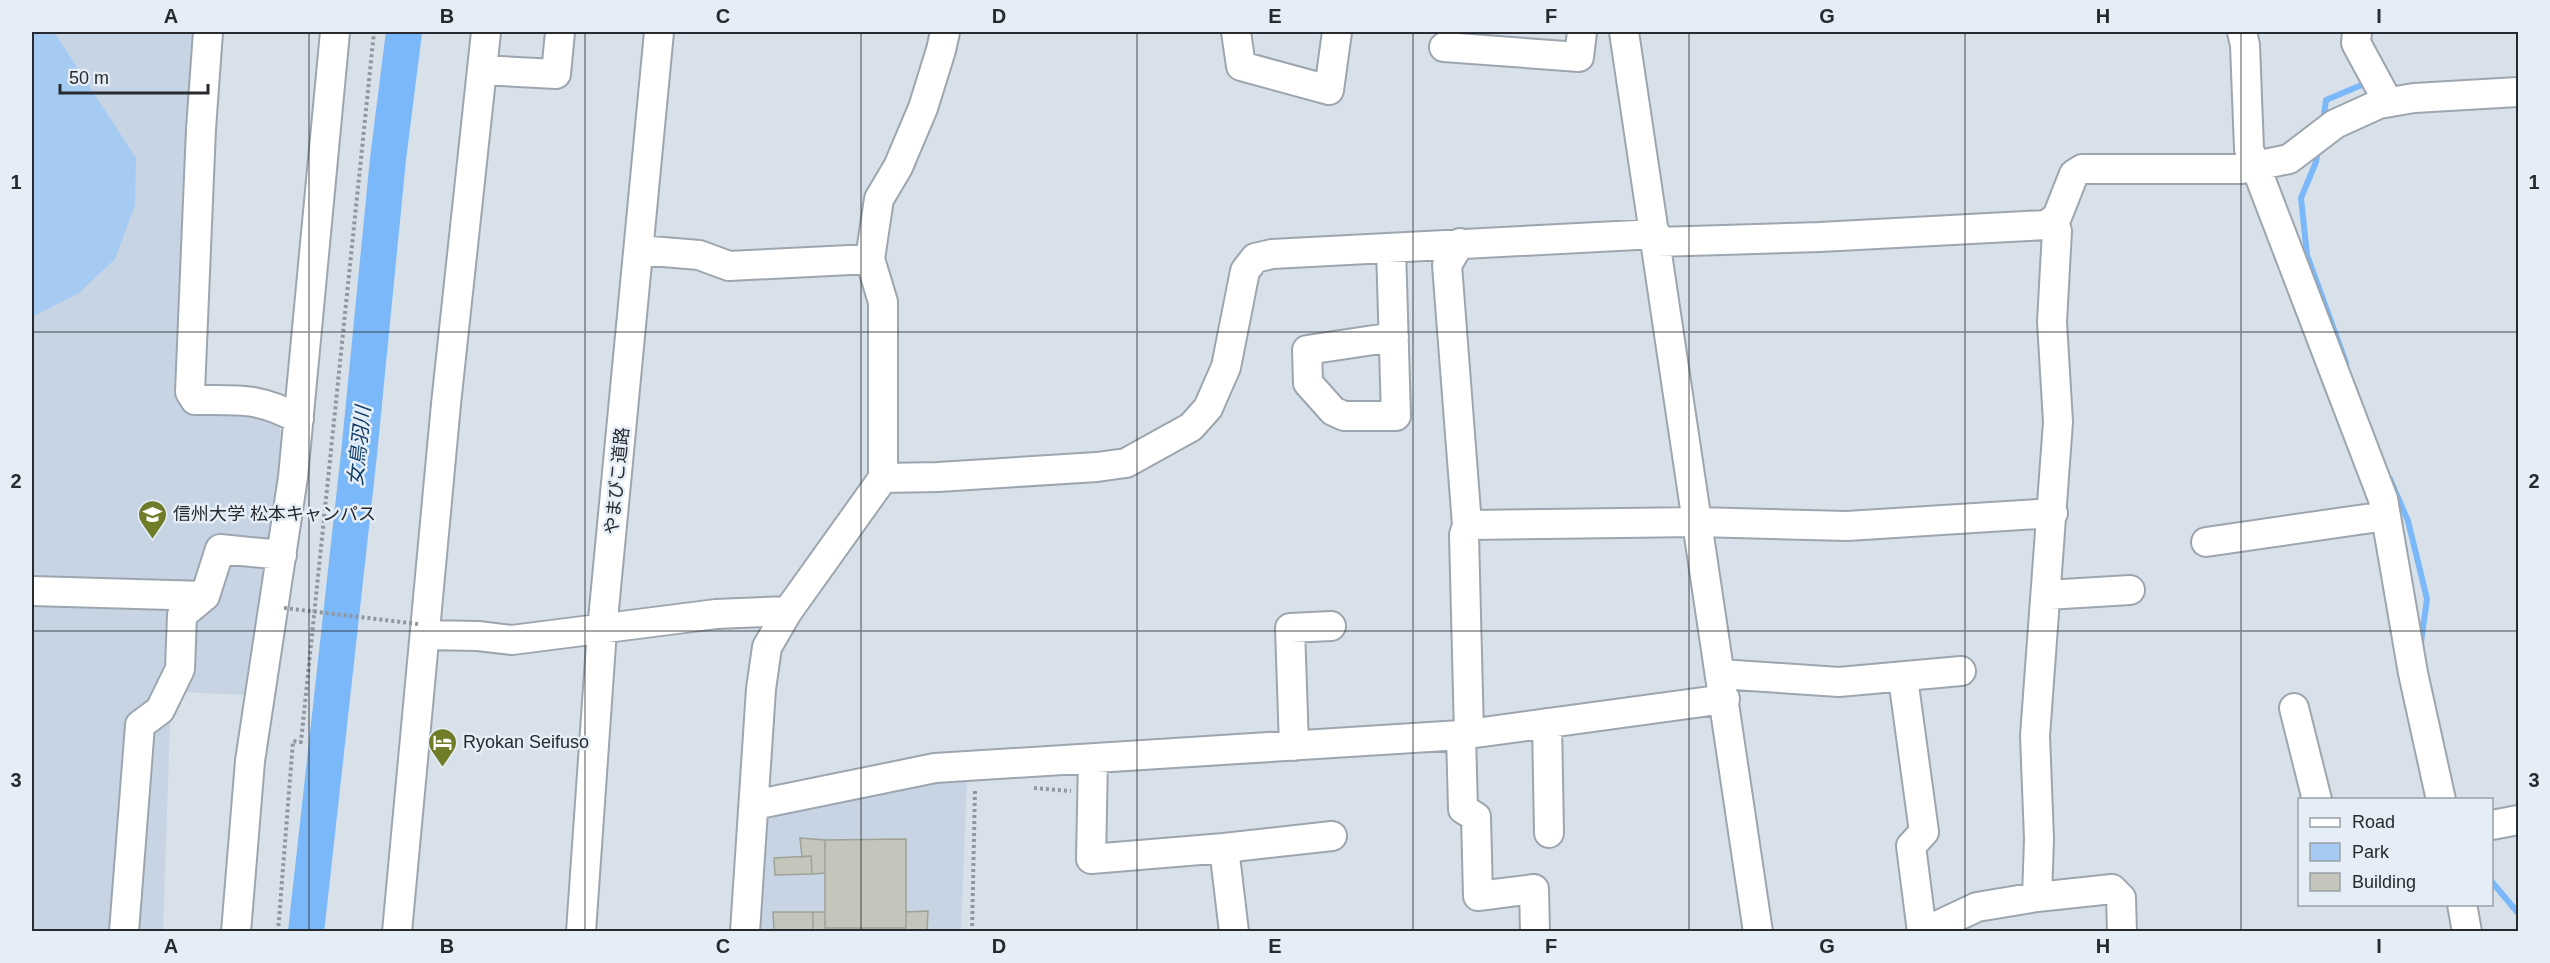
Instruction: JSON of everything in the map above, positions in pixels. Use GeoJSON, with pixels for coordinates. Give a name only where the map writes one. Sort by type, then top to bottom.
{"type":"FeatureCollection","features":[{"type":"Feature","properties":{"kind":"street"},"geometry":{"type":"LineString","coordinates":[[208,32],[201,129],[190,392],[195,400],[255,401],[277,408],[299,419]]}},
{"type":"Feature","properties":{"kind":"street"},"geometry":{"type":"LineString","coordinates":[[236,932],[250,761],[282,555],[299,419],[334,32]]}},
{"type":"Feature","properties":{"kind":"street"},"geometry":{"type":"LineString","coordinates":[[397,932],[422,629],[486,32]]}},
{"type":"Feature","properties":{"kind":"street"},"geometry":{"type":"LineString","coordinates":[[482,70],[556,74],[560,32]]}},
{"type":"Feature","properties":{"kind":"street","name":"やまびこ道路"},"geometry":{"type":"LineString","coordinates":[[581,932],[602,630],[659,32]]}},
{"type":"Feature","properties":{"kind":"street"},"geometry":{"type":"LineString","coordinates":[[745,932],[761,689],[766,647],[788,611],[883,478],[883,302],[870,259],[879,199],[898,167],[923,108],[945,32]]}},
{"type":"Feature","properties":{"kind":"street"},"geometry":{"type":"LineString","coordinates":[[1236,32],[1241,66],[1329,90],[1337,32]]}},
{"type":"Feature","properties":{"kind":"street"},"geometry":{"type":"LineString","coordinates":[[1444,47],[1579,57],[1582,32]]}},
{"type":"Feature","properties":{"kind":"street"},"geometry":{"type":"LineString","coordinates":[[1624,32],[1657,238],[1758,932]]}},
{"type":"Feature","properties":{"kind":"street"},"geometry":{"type":"LineString","coordinates":[[2242,32],[2245,45],[2249,149],[2383,499],[2413,673],[2441,798]]}},
{"type":"Feature","properties":{"kind":"street"},"geometry":{"type":"LineString","coordinates":[[2357,32],[2356,43],[2388,102]]}},
{"type":"Feature","properties":{"kind":"street"},"geometry":{"type":"LineString","coordinates":[[883,478],[938,477],[1097,467],[1126,463],[1191,427],[1208,408],[1226,367],[1245,271],[1255,258],[1272,254],[1460,243],[1820,237],[2046,225],[2057,217],[2074,174],[2082,169],[2241,169],[2289,159],[2335,124],[2379,104],[2414,98],[2518,92]]}},
{"type":"Feature","properties":{"kind":"street"},"geometry":{"type":"LineString","coordinates":[[2037,897],[2040,839],[2035,736],[2058,422],[2052,322],[2057,231],[2053,221]]}},
{"type":"Feature","properties":{"kind":"street"},"geometry":{"type":"LineString","coordinates":[[1460,243],[1447,265],[1467,525],[1464,535],[1465,735],[1462,809],[1476,817],[1478,896],[1534,889],[1535,932]]}},
{"type":"Feature","properties":{"kind":"street"},"geometry":{"type":"LineString","coordinates":[[1391,248],[1394,337]]}},
{"type":"Feature","properties":{"kind":"street"},"geometry":{"type":"LineString","coordinates":[[639,250],[699,255],[729,266],[870,259]]}},
{"type":"Feature","properties":{"kind":"street"},"geometry":{"type":"LineString","coordinates":[[1467,525],[1698,522],[1847,526],[2053,513]]}},
{"type":"Feature","properties":{"kind":"street"},"geometry":{"type":"LineString","coordinates":[[2206,542],[2386,516]]}},
{"type":"Feature","properties":{"kind":"street"},"geometry":{"type":"LineString","coordinates":[[124,932],[140,725],[160,710],[180,669],[182,615],[205,596],[220,549],[282,555]]}},
{"type":"Feature","properties":{"kind":"street"},"geometry":{"type":"LineString","coordinates":[[2046,595],[2130,590]]}},
{"type":"Feature","properties":{"kind":"street"},"geometry":{"type":"LineString","coordinates":[[32,591],[205,596]]}},
{"type":"Feature","properties":{"kind":"street"},"geometry":{"type":"LineString","coordinates":[[422,629],[512,640],[716,614],[788,611]]}},
{"type":"Feature","properties":{"kind":"street"},"geometry":{"type":"LineString","coordinates":[[1294,746],[1290,628],[1331,626]]}},
{"type":"Feature","properties":{"kind":"street"},"geometry":{"type":"LineString","coordinates":[[754,806],[935,768],[1465,735],[1547,723],[1722,686],[1903,678],[1961,671]]}},
{"type":"Feature","properties":{"kind":"street"},"geometry":{"type":"LineString","coordinates":[[1903,678],[1924,832],[1911,846],[1923,932],[1977,907],[2037,897],[2112,889],[2121,898],[2122,932]]}},
{"type":"Feature","properties":{"kind":"street"},"geometry":{"type":"LineString","coordinates":[[2295,708],[2317,798]]}},
{"type":"Feature","properties":{"kind":"street"},"geometry":{"type":"LineString","coordinates":[[1547,723],[1549,833]]}},
{"type":"Feature","properties":{"kind":"street"},"geometry":{"type":"LineString","coordinates":[[1093,759],[1091,859],[1332,836]]}},
{"type":"Feature","properties":{"kind":"street"},"geometry":{"type":"LineString","coordinates":[[2493,825],[2518,820]]}},
{"type":"Feature","properties":{"kind":"street"},"geometry":{"type":"LineString","coordinates":[[1224,848],[1234,932]]}},
{"type":"Feature","properties":{"kind":"street"},"geometry":{"type":"LineString","coordinates":[[2462,906],[2467,932]]}},
{"type":"Feature","properties":{"kind":"path"},"geometry":{"type":"LineString","coordinates":[[278,932],[293,741],[301,742],[374,32]]}},
{"type":"Feature","properties":{"kind":"path"},"geometry":{"type":"LineString","coordinates":[[284,608],[422,629]]}},
{"type":"Feature","properties":{"kind":"path"},"geometry":{"type":"LineString","coordinates":[[972,932],[975,783]]}},
{"type":"Feature","properties":{"kind":"path"},"geometry":{"type":"LineString","coordinates":[[1022,787],[1092,792]]}},
{"type":"Feature","properties":{"kind":"shaded area","name":"信州大学 松本キャンパス"},"geometry":{"type":"Polygon","coordinates":[[[32,32],[195,32],[183,405],[272,412],[280,426],[282,472],[251,695],[171,692],[163,931],[32,931],[32,32]]]}},
{"type":"Feature","properties":{"kind":"shaded area"},"geometry":{"type":"Polygon","coordinates":[[[967,779],[961,931],[755,932],[765,811],[900,785],[967,779]]]}},
{"type":"Feature","properties":{"kind":"green space"},"geometry":{"type":"Polygon","coordinates":[[[32,32],[54,32],[136,158],[135,205],[115,259],[79,293],[32,317],[32,32]]]}},
{"type":"Feature","properties":{"kind":"building"},"geometry":{"type":"Polygon","coordinates":[[[800,838],[825,840],[825,873],[812,874],[811,856],[802,857],[800,838]]]}},
{"type":"Feature","properties":{"kind":"building"},"geometry":{"type":"Polygon","coordinates":[[[906,839],[906,928],[825,928],[825,840],[906,839]]]}},
{"type":"Feature","properties":{"kind":"building"},"geometry":{"type":"Polygon","coordinates":[[[811,856],[812,874],[775,875],[774,858],[811,856]]]}},
{"type":"Feature","properties":{"kind":"building"},"geometry":{"type":"Polygon","coordinates":[[[928,911],[927,932],[803,932],[813,930],[813,912],[825,912],[825,928],[906,928],[906,912],[928,911]]]}},
{"type":"Feature","properties":{"kind":"building"},"geometry":{"type":"Polygon","coordinates":[[[773,912],[813,912],[813,930],[774,930],[773,912]]]}},
{"type":"Feature","properties":{"kind":"waterway","name":"女鳥羽川"},"geometry":{"type":"LineString","coordinates":[[306,932],[359,454],[388,159],[404,32]]}},
{"type":"Feature","properties":{"kind":"waterway"},"geometry":{"type":"LineString","coordinates":[[2323,122],[2326,100],[2364,84],[2362,80]]}},
{"type":"Feature","properties":{"kind":"waterway"},"geometry":{"type":"LineString","coordinates":[[2318,149],[2316,162],[2301,198],[2307,255],[2346,363]]}},
{"type":"Feature","properties":{"kind":"waterway"},"geometry":{"type":"LineString","coordinates":[[2390,479],[2408,521],[2427,599],[2421,642]]}},
{"type":"Feature","properties":{"kind":"waterway"},"geometry":{"type":"LineString","coordinates":[[2493,883],[2518,913]]}},
{"type":"Feature","properties":{"kind":"place","name":"信州大学 松本キャンパス"},"geometry":{"type":"Point","coordinates":[152,540]}},
{"type":"Feature","properties":{"kind":"place","name":"Ryokan Seifuso"},"geometry":{"type":"Point","coordinates":[442,768]}}]}
